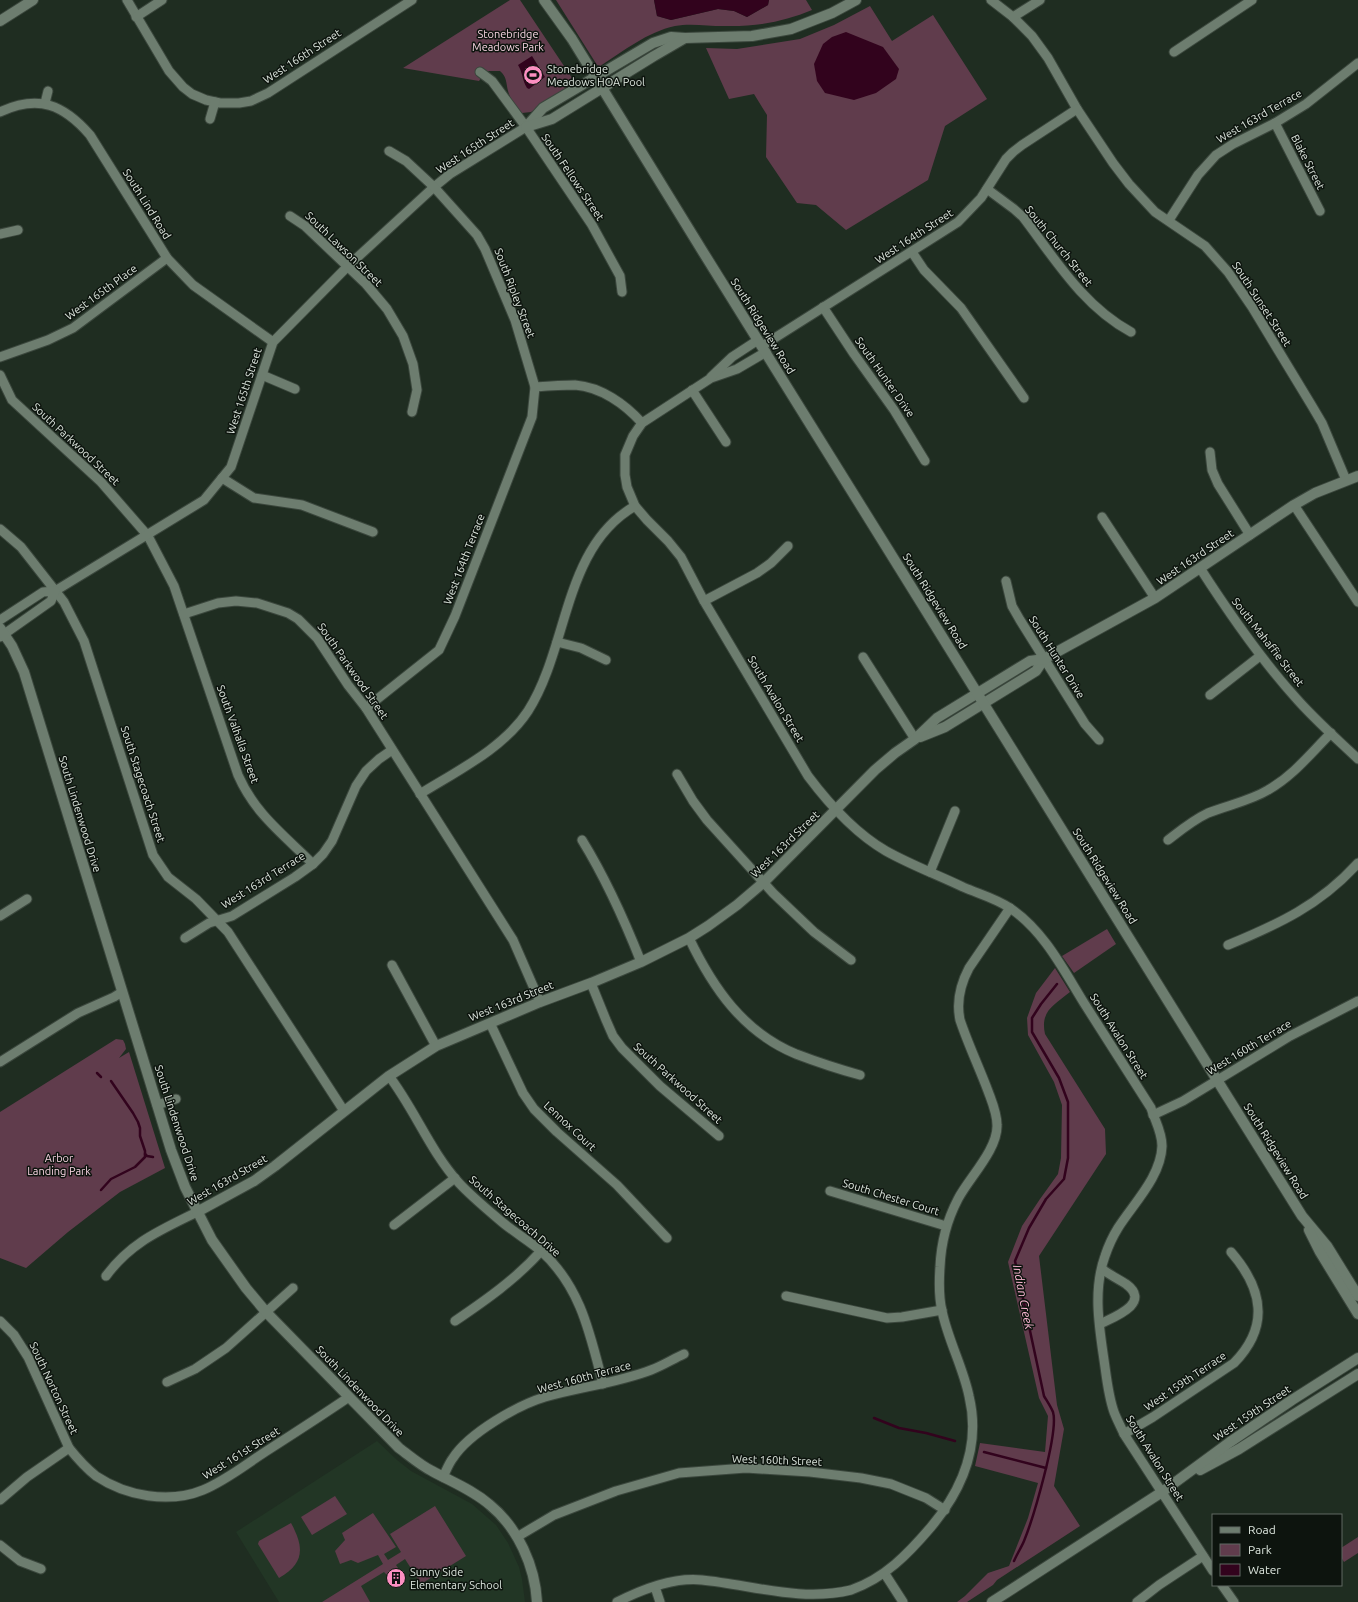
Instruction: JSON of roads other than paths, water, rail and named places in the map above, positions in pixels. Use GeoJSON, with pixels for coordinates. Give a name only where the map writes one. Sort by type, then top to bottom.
{"type":"FeatureCollection","features":[{"type":"Feature","properties":{"kind":"street"},"geometry":{"type":"LineString","coordinates":[[0,21],[33,0]]}},
{"type":"Feature","properties":{"kind":"street"},"geometry":{"type":"LineString","coordinates":[[127,0],[169,71],[183,87],[192,94],[215,102],[210,120]]}},
{"type":"Feature","properties":{"kind":"street"},"geometry":{"type":"LineString","coordinates":[[136,16],[162,0]]}},
{"type":"Feature","properties":{"kind":"street","name":"West 166th Street"},"geometry":{"type":"LineString","coordinates":[[215,102],[240,103],[251,101],[268,93],[412,0]]}},
{"type":"Feature","properties":{"kind":"street","name":"South Ridgeview Road"},"geometry":{"type":"LineString","coordinates":[[544,0],[572,39],[1302,1216],[1320,1252],[1358,1314]]}},
{"type":"Feature","properties":{"kind":"street","name":"West 165th Street"},"geometry":{"type":"LineString","coordinates":[[526,127],[543,108],[653,43],[671,37],[752,36],[791,29],[832,13],[856,0]]}},
{"type":"Feature","properties":{"kind":"street","name":"South Sunset Street"},"geometry":{"type":"LineString","coordinates":[[991,0],[1013,17],[1032,36],[1048,58],[1112,163],[1129,184],[1155,212],[1169,220],[1205,246],[1237,284],[1296,378],[1319,418],[1346,480]]}},
{"type":"Feature","properties":{"kind":"street"},"geometry":{"type":"LineString","coordinates":[[1013,17],[1040,0]]}},
{"type":"Feature","properties":{"kind":"street"},"geometry":{"type":"LineString","coordinates":[[1174,52],[1252,0]]}},
{"type":"Feature","properties":{"kind":"street","name":"West 165th Street"},"geometry":{"type":"LineString","coordinates":[[0,620],[42,592],[55,591],[148,536],[204,500],[231,467],[272,342],[348,266],[434,187],[450,174],[526,127],[552,119],[685,38]]}},
{"type":"Feature","properties":{"kind":"street","name":"West 163rd Terrace"},"geometry":{"type":"LineString","coordinates":[[1169,220],[1198,175],[1216,155],[1233,144],[1275,123],[1306,104],[1358,63]]}},
{"type":"Feature","properties":{"kind":"street","name":"South Fellows Street"},"geometry":{"type":"LineString","coordinates":[[480,72],[492,81],[526,127],[592,224],[620,276],[622,292]]}},
{"type":"Feature","properties":{"kind":"street"},"geometry":{"type":"LineString","coordinates":[[45,103],[48,91]]}},
{"type":"Feature","properties":{"kind":"street","name":"South Lind Road"},"geometry":{"type":"LineString","coordinates":[[0,112],[23,104],[45,103],[64,111],[79,122],[90,135],[167,258],[193,285],[272,342]]}},
{"type":"Feature","properties":{"kind":"street","name":"West 164th Street"},"geometry":{"type":"LineString","coordinates":[[710,378],[738,369],[762,346],[958,222],[969,212],[987,189],[1006,159],[1013,152],[1078,109]]}},
{"type":"Feature","properties":{"kind":"street","name":"Blake Street"},"geometry":{"type":"LineString","coordinates":[[1275,123],[1320,211]]}},
{"type":"Feature","properties":{"kind":"street","name":"South Ripley Street"},"geometry":{"type":"LineString","coordinates":[[389,151],[406,161],[434,187],[477,235],[485,248],[515,320],[535,387]]}},
{"type":"Feature","properties":{"kind":"street","name":"South Church Street"},"geometry":{"type":"LineString","coordinates":[[987,189],[1014,209],[1023,218],[1081,293],[1115,324],[1131,332]]}},
{"type":"Feature","properties":{"kind":"street","name":"South Lawson Street"},"geometry":{"type":"LineString","coordinates":[[290,216],[306,226],[348,266],[366,284],[387,309],[403,336],[413,364],[417,390],[412,412]]}},
{"type":"Feature","properties":{"kind":"street"},"geometry":{"type":"LineString","coordinates":[[0,234],[18,230]]}},
{"type":"Feature","properties":{"kind":"street"},"geometry":{"type":"LineString","coordinates":[[912,252],[924,270],[961,308],[1024,398]]}},
{"type":"Feature","properties":{"kind":"street","name":"West 165th Place"},"geometry":{"type":"LineString","coordinates":[[0,357],[48,340],[73,328],[167,258]]}},
{"type":"Feature","properties":{"kind":"street","name":"South Hunter Drive"},"geometry":{"type":"LineString","coordinates":[[823,307],[890,405],[925,461]]}},
{"type":"Feature","properties":{"kind":"street","name":"West 164th Street"},"geometry":{"type":"LineString","coordinates":[[636,506],[627,487],[625,455],[632,436],[642,423],[710,378],[732,356],[762,346]]}},
{"type":"Feature","properties":{"kind":"street","name":"South Parkwood Street"},"geometry":{"type":"LineString","coordinates":[[0,375],[3,385],[12,400],[101,482],[148,536],[174,586],[184,614],[218,604],[236,601],[257,603],[288,613],[298,619],[317,638],[348,685],[366,708],[513,940],[540,1002]]}},
{"type":"Feature","properties":{"kind":"street"},"geometry":{"type":"LineString","coordinates":[[262,375],[295,389]]}},
{"type":"Feature","properties":{"kind":"street"},"geometry":{"type":"LineString","coordinates":[[535,387],[577,385],[593,389],[630,410],[642,423]]}},
{"type":"Feature","properties":{"kind":"street","name":"West 164th Terrace"},"geometry":{"type":"LineString","coordinates":[[366,708],[439,650],[455,616],[532,417],[535,387]]}},
{"type":"Feature","properties":{"kind":"street"},"geometry":{"type":"LineString","coordinates":[[692,390],[726,442]]}},
{"type":"Feature","properties":{"kind":"street"},"geometry":{"type":"LineString","coordinates":[[1210,452],[1212,470],[1218,484],[1250,535]]}},
{"type":"Feature","properties":{"kind":"street","name":"West 163rd Street"},"geometry":{"type":"LineString","coordinates":[[106,1276],[119,1260],[134,1246],[161,1230],[254,1181],[389,1076],[436,1046],[540,1002],[641,962],[689,938],[737,905],[764,882],[875,770],[914,739],[937,718],[1030,661],[1044,659],[1155,598],[1294,505],[1315,493],[1358,476]]}},
{"type":"Feature","properties":{"kind":"street"},"geometry":{"type":"LineString","coordinates":[[222,478],[254,498],[302,505],[372,532]]}},
{"type":"Feature","properties":{"kind":"street"},"geometry":{"type":"LineString","coordinates":[[1294,505],[1358,602]]}},
{"type":"Feature","properties":{"kind":"street"},"geometry":{"type":"LineString","coordinates":[[420,794],[503,740],[527,712],[541,687],[577,581],[600,537],[618,517],[636,506]]}},
{"type":"Feature","properties":{"kind":"street","name":"South Avalon Street"},"geometry":{"type":"LineString","coordinates":[[636,506],[647,520],[668,541],[681,558],[704,601],[808,776],[837,810],[868,839],[902,860],[965,888],[988,896],[1010,908],[1032,927],[1050,948],[1151,1108],[1159,1128],[1162,1146],[1159,1164],[1142,1195],[1118,1229],[1105,1256],[1102,1269],[1098,1308],[1109,1393],[1114,1412],[1124,1434],[1212,1570]]}},
{"type":"Feature","properties":{"kind":"street"},"geometry":{"type":"LineString","coordinates":[[1102,517],[1155,598]]}},
{"type":"Feature","properties":{"kind":"street","name":"South Stagecoach Street"},"geometry":{"type":"LineString","coordinates":[[0,529],[21,547],[64,602],[84,641],[153,855],[168,877],[196,899],[228,932],[251,965],[344,1111]]}},
{"type":"Feature","properties":{"kind":"street"},"geometry":{"type":"LineString","coordinates":[[704,601],[757,573],[771,563],[788,546]]}},
{"type":"Feature","properties":{"kind":"street","name":"South Mahaffie Street"},"geometry":{"type":"LineString","coordinates":[[1200,568],[1260,656],[1296,698],[1358,759]]}},
{"type":"Feature","properties":{"kind":"street","name":"South Hunter Drive"},"geometry":{"type":"LineString","coordinates":[[1006,581],[1012,606],[1085,724],[1099,740]]}},
{"type":"Feature","properties":{"kind":"street","name":"West 165th Street"},"geometry":{"type":"LineString","coordinates":[[1,633],[51,602],[55,591]]}},
{"type":"Feature","properties":{"kind":"street","name":"South Valhalla Street"},"geometry":{"type":"LineString","coordinates":[[184,614],[244,789],[252,802],[266,818],[313,864]]}},
{"type":"Feature","properties":{"kind":"street","name":"South Lindenwood Drive"},"geometry":{"type":"LineString","coordinates":[[1,633],[12,646],[24,672],[171,1150],[185,1187],[212,1240],[230,1267],[266,1312],[399,1448],[423,1466],[476,1494],[490,1504],[507,1522],[525,1553],[533,1575],[537,1602]]}},
{"type":"Feature","properties":{"kind":"street"},"geometry":{"type":"LineString","coordinates":[[557,642],[581,648],[606,660]]}},
{"type":"Feature","properties":{"kind":"street"},"geometry":{"type":"LineString","coordinates":[[1210,695],[1260,656]]}},
{"type":"Feature","properties":{"kind":"street"},"geometry":{"type":"LineString","coordinates":[[863,657],[914,739]]}},
{"type":"Feature","properties":{"kind":"street","name":"West 163rd Street"},"geometry":{"type":"LineString","coordinates":[[914,739],[945,727],[1036,671],[1044,659]]}},
{"type":"Feature","properties":{"kind":"street"},"geometry":{"type":"LineString","coordinates":[[1168,840],[1197,819],[1209,813],[1257,796],[1281,782],[1331,733]]}},
{"type":"Feature","properties":{"kind":"street","name":"West 163rd Terrace"},"geometry":{"type":"LineString","coordinates":[[184,938],[209,923],[232,916],[295,877],[313,864],[323,854],[332,841],[356,786],[366,771],[392,750]]}},
{"type":"Feature","properties":{"kind":"street"},"geometry":{"type":"LineString","coordinates":[[678,774],[693,801],[707,820],[764,882],[814,932],[851,960]]}},
{"type":"Feature","properties":{"kind":"street"},"geometry":{"type":"LineString","coordinates":[[930,872],[955,811]]}},
{"type":"Feature","properties":{"kind":"street"},"geometry":{"type":"LineString","coordinates":[[582,840],[609,887],[641,962]]}},
{"type":"Feature","properties":{"kind":"street"},"geometry":{"type":"LineString","coordinates":[[1228,945],[1265,930],[1298,913],[1334,887],[1358,864]]}},
{"type":"Feature","properties":{"kind":"street"},"geometry":{"type":"LineString","coordinates":[[0,916],[27,899]]}},
{"type":"Feature","properties":{"kind":"street"},"geometry":{"type":"LineString","coordinates":[[617,1602],[632,1594],[655,1587],[676,1582],[701,1580],[794,1599],[832,1595],[850,1590],[885,1574],[911,1550],[945,1510],[962,1480],[970,1454],[973,1425],[969,1395],[942,1310],[940,1268],[946,1226],[961,1194],[992,1146],[997,1130],[994,1108],[960,1020],[958,1010],[960,988],[969,968],[1010,908]]}},
{"type":"Feature","properties":{"kind":"street"},"geometry":{"type":"LineString","coordinates":[[689,938],[702,966],[724,998],[737,1014],[753,1028],[795,1054],[860,1075]]}},
{"type":"Feature","properties":{"kind":"street"},"geometry":{"type":"LineString","coordinates":[[392,965],[436,1046]]}},
{"type":"Feature","properties":{"kind":"street","name":"South Parkwood Street"},"geometry":{"type":"LineString","coordinates":[[591,983],[606,1020],[622,1048],[650,1076],[719,1136]]}},
{"type":"Feature","properties":{"kind":"street"},"geometry":{"type":"LineString","coordinates":[[0,1062],[78,1013],[122,992]]}},
{"type":"Feature","properties":{"kind":"street","name":"West 160th Terrace"},"geometry":{"type":"LineString","coordinates":[[1153,1115],[1184,1101],[1290,1036],[1358,1001]]}},
{"type":"Feature","properties":{"kind":"street","name":"Lennox Court"},"geometry":{"type":"LineString","coordinates":[[490,1023],[523,1093],[534,1109],[557,1132],[608,1176],[667,1238]]}},
{"type":"Feature","properties":{"kind":"street","name":"South Stagecoach Drive"},"geometry":{"type":"LineString","coordinates":[[389,1076],[403,1094],[436,1153],[455,1178],[502,1222],[541,1251],[561,1272],[576,1297],[588,1326],[603,1384]]}},
{"type":"Feature","properties":{"kind":"street"},"geometry":{"type":"LineString","coordinates":[[157,1105],[176,1099]]}},
{"type":"Feature","properties":{"kind":"street"},"geometry":{"type":"LineString","coordinates":[[394,1225],[455,1178]]}},
{"type":"Feature","properties":{"kind":"street","name":"South Chester Court"},"geometry":{"type":"LineString","coordinates":[[830,1191],[946,1226]]}},
{"type":"Feature","properties":{"kind":"street","name":"South Ridgeview Road"},"geometry":{"type":"LineString","coordinates":[[1302,1216],[1327,1246],[1358,1296]]}},
{"type":"Feature","properties":{"kind":"street"},"geometry":{"type":"LineString","coordinates":[[455,1321],[494,1295],[525,1269],[541,1251]]}},
{"type":"Feature","properties":{"kind":"street","name":"West 159th Terrace"},"geometry":{"type":"LineString","coordinates":[[1124,1434],[1153,1417],[1234,1363],[1252,1340],[1258,1318],[1259,1307],[1256,1295],[1243,1268],[1231,1252]]}},
{"type":"Feature","properties":{"kind":"street"},"geometry":{"type":"LineString","coordinates":[[1100,1324],[1129,1307],[1135,1298],[1134,1294],[1126,1284],[1102,1269]]}},
{"type":"Feature","properties":{"kind":"street"},"geometry":{"type":"LineString","coordinates":[[167,1382],[195,1369],[230,1344],[292,1288]]}},
{"type":"Feature","properties":{"kind":"street"},"geometry":{"type":"LineString","coordinates":[[786,1296],[887,1318],[902,1318],[942,1310]]}},
{"type":"Feature","properties":{"kind":"street","name":"South Norton Street"},"geometry":{"type":"LineString","coordinates":[[0,1321],[14,1335],[28,1357],[69,1448]]}},
{"type":"Feature","properties":{"kind":"street","name":"West 160th Terrace"},"geometry":{"type":"LineString","coordinates":[[444,1477],[453,1457],[468,1440],[487,1426],[510,1413],[545,1397],[603,1384],[653,1370],[684,1354]]}},
{"type":"Feature","properties":{"kind":"street","name":"West 159th Street"},"geometry":{"type":"LineString","coordinates":[[992,1602],[1162,1492],[1236,1438],[1358,1358]]}},
{"type":"Feature","properties":{"kind":"street","name":"West 159th Street"},"geometry":{"type":"LineString","coordinates":[[1162,1492],[1239,1449],[1358,1374]]}},
{"type":"Feature","properties":{"kind":"street","name":"West 161st Street"},"geometry":{"type":"LineString","coordinates":[[69,1448],[95,1475],[125,1491],[157,1497],[186,1495],[202,1491],[212,1486],[349,1397]]}},
{"type":"Feature","properties":{"kind":"street"},"geometry":{"type":"LineString","coordinates":[[0,1500],[27,1477],[69,1448]]}},
{"type":"Feature","properties":{"kind":"street","name":"West 160th Street"},"geometry":{"type":"LineString","coordinates":[[517,1537],[554,1515],[616,1490],[680,1473],[746,1468],[810,1472],[861,1478],[892,1484],[926,1498],[945,1510]]}},
{"type":"Feature","properties":{"kind":"street"},"geometry":{"type":"LineString","coordinates":[[0,1545],[20,1561],[41,1570]]}},
{"type":"Feature","properties":{"kind":"street"},"geometry":{"type":"LineString","coordinates":[[1137,1602],[1159,1585],[1203,1556]]}},
{"type":"Feature","properties":{"kind":"street"},"geometry":{"type":"LineString","coordinates":[[885,1574],[904,1602]]}},
{"type":"Feature","properties":{"kind":"street"},"geometry":{"type":"LineString","coordinates":[[1223,1586],[1234,1602]]}},
{"type":"Feature","properties":{"kind":"street"},"geometry":{"type":"LineString","coordinates":[[655,1587],[660,1602]]}},
{"type":"Feature","properties":{"kind":"water"},"geometry":{"type":"Polygon","coordinates":[[[654,0],[769,0],[768,5],[747,17],[734,11],[718,9],[671,20],[657,16],[654,0]]]}},
{"type":"Feature","properties":{"kind":"water"},"geometry":{"type":"Polygon","coordinates":[[[846,32],[883,47],[899,69],[896,79],[876,93],[854,100],[825,93],[817,81],[814,64],[823,44],[832,37],[846,32]]]}},
{"type":"Feature","properties":{"kind":"water","name":"Stonebridge Meadows HOA Pool"},"geometry":{"type":"Polygon","coordinates":[[[532,56],[545,77],[529,89],[525,85],[518,65],[532,56]]]}},
{"type":"Feature","properties":{"kind":"waterway","name":"Indian Creek"},"geometry":{"type":"LineString","coordinates":[[1014,1561],[1024,1541],[1039,1496],[1049,1456],[1054,1422],[1053,1412],[1044,1396],[1015,1261],[1029,1228],[1046,1199],[1064,1179],[1068,1158],[1068,1102],[1059,1078],[1032,1032],[1032,1018],[1057,984]]}},
{"type":"Feature","properties":{"kind":"waterway"},"geometry":{"type":"LineString","coordinates":[[97,1073],[101,1077]]}},
{"type":"Feature","properties":{"kind":"waterway"},"geometry":{"type":"LineString","coordinates":[[101,1190],[111,1179],[135,1167],[145,1157],[138,1122],[111,1081]]}},
{"type":"Feature","properties":{"kind":"waterway"},"geometry":{"type":"LineString","coordinates":[[145,1154],[153,1157]]}},
{"type":"Feature","properties":{"kind":"waterway"},"geometry":{"type":"LineString","coordinates":[[874,1418],[899,1428],[926,1433],[955,1441]]}},
{"type":"Feature","properties":{"kind":"waterway"},"geometry":{"type":"LineString","coordinates":[[984,1452],[1046,1468]]}},
{"type":"Feature","properties":{"kind":"place","name":"Stonebridge Meadows HOA Pool"},"geometry":{"type":"Point","coordinates":[533,75]}},
{"type":"Feature","properties":{"kind":"place","name":"Sunny Side Elementary School"},"geometry":{"type":"Point","coordinates":[396,1578]}},
{"type":"Feature","properties":{"kind":"park label","name":"Stonebridge Meadows Park"},"geometry":{"type":"Point","coordinates":[508,40]}},
{"type":"Feature","properties":{"kind":"park label","name":"Arbor Landing Park"},"geometry":{"type":"Point","coordinates":[59,1164]}}]}
